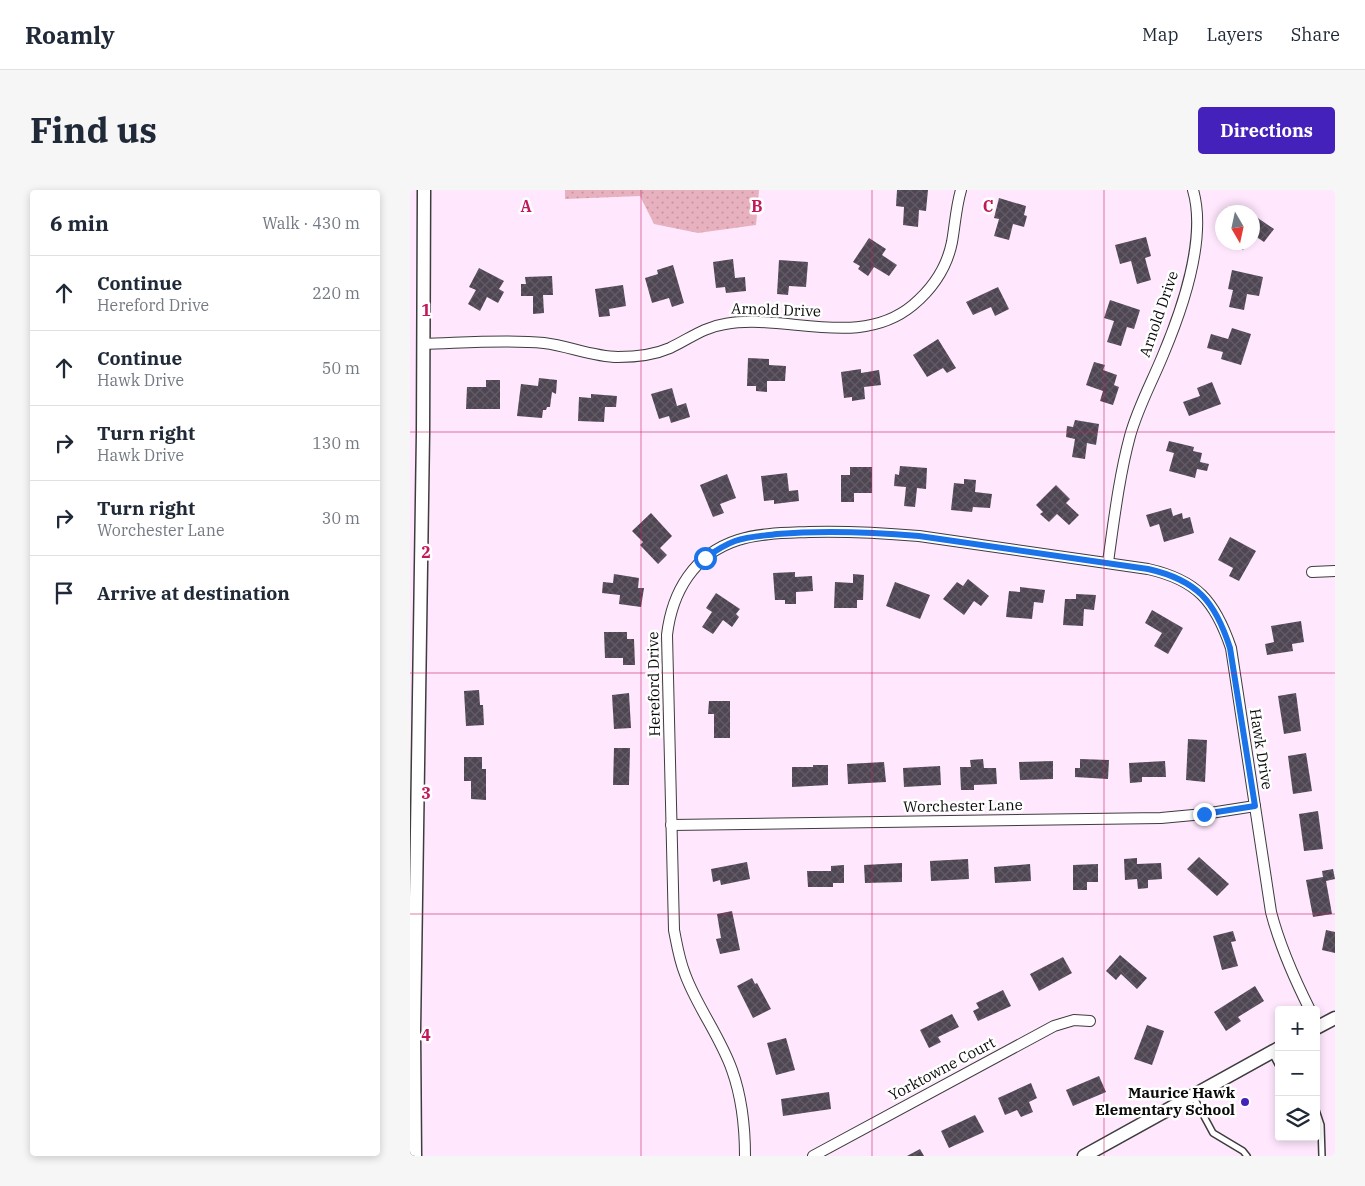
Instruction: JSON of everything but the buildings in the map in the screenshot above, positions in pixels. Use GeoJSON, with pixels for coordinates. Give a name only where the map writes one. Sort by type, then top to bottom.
{"type":"FeatureCollection","features":[{"type":"Feature","properties":{"kind":"street"},"geometry":{"type":"LineString","coordinates":[[415,1156],[412,991],[415,658],[423,344],[424,190]]}},
{"type":"Feature","properties":{"kind":"street","name":"Arnold Drive"},"geometry":{"type":"LineString","coordinates":[[423,344],[543,343],[616,357],[636,357],[670,348],[706,329],[724,324],[741,322],[843,328],[876,324],[895,316],[911,306],[927,292],[937,279],[946,262],[952,244],[958,198],[961,190]]}},
{"type":"Feature","properties":{"kind":"street","name":"Arnold Drive"},"geometry":{"type":"LineString","coordinates":[[1108,562],[1121,473],[1130,435],[1140,406],[1166,349],[1188,281],[1197,238],[1198,220],[1193,190]]}},
{"type":"Feature","properties":{"kind":"street","name":"Hereford Drive"},"geometry":{"type":"LineString","coordinates":[[745,1156],[744,1119],[740,1096],[732,1070],[723,1048],[688,982],[678,953],[674,930],[667,635],[674,601],[682,585],[692,570],[720,548],[737,540],[785,533],[831,531],[882,532],[1108,562]]}},
{"type":"Feature","properties":{"kind":"street","name":"Hawk Drive"},"geometry":{"type":"LineString","coordinates":[[1108,562],[1155,570],[1192,585],[1204,596],[1224,628],[1230,648],[1268,896],[1279,941],[1290,970],[1308,1006]]}},
{"type":"Feature","properties":{"kind":"street"},"geometry":{"type":"LineString","coordinates":[[1312,572],[1335,571]]}},
{"type":"Feature","properties":{"kind":"street","name":"Worchester Lane"},"geometry":{"type":"LineString","coordinates":[[671,825],[1161,818],[1255,806]]}},
{"type":"Feature","properties":{"kind":"street"},"geometry":{"type":"LineString","coordinates":[[1320,1025],[1335,1018]]}},
{"type":"Feature","properties":{"kind":"street","name":"Yorktowne Court"},"geometry":{"type":"LineString","coordinates":[[813,1156],[1054,1026],[1074,1020],[1090,1021]]}},
{"type":"Feature","properties":{"kind":"street"},"geometry":{"type":"LineString","coordinates":[[1084,1156],[1275,1050]]}},
{"type":"Feature","properties":{"kind":"lane"},"geometry":{"type":"LineString","coordinates":[[1192,1096],[1214,1133],[1243,1151],[1247,1156]]}},
{"type":"Feature","properties":{"kind":"lane"},"geometry":{"type":"LineString","coordinates":[[1320,1122],[1322,1156]]}},
{"type":"Feature","properties":{"kind":"shaded area"},"geometry":{"type":"Polygon","coordinates":[[[565,190],[759,190],[756,225],[698,233],[654,224],[640,196],[565,199],[565,190]]]}},
{"type":"Feature","properties":{"kind":"place","name":"Maurice Hawk Elementary School"},"geometry":{"type":"Point","coordinates":[1245,1102]}},
{"type":"Feature","properties":{"kind":"route"},"geometry":{"type":"LineString","coordinates":[[705,558],[737,540],[752,537],[831,531],[882,532],[1073,557],[1148,569],[1162,572],[1192,585],[1204,596],[1215,611],[1224,628],[1230,648],[1255,806],[1204,814]]}}]}
